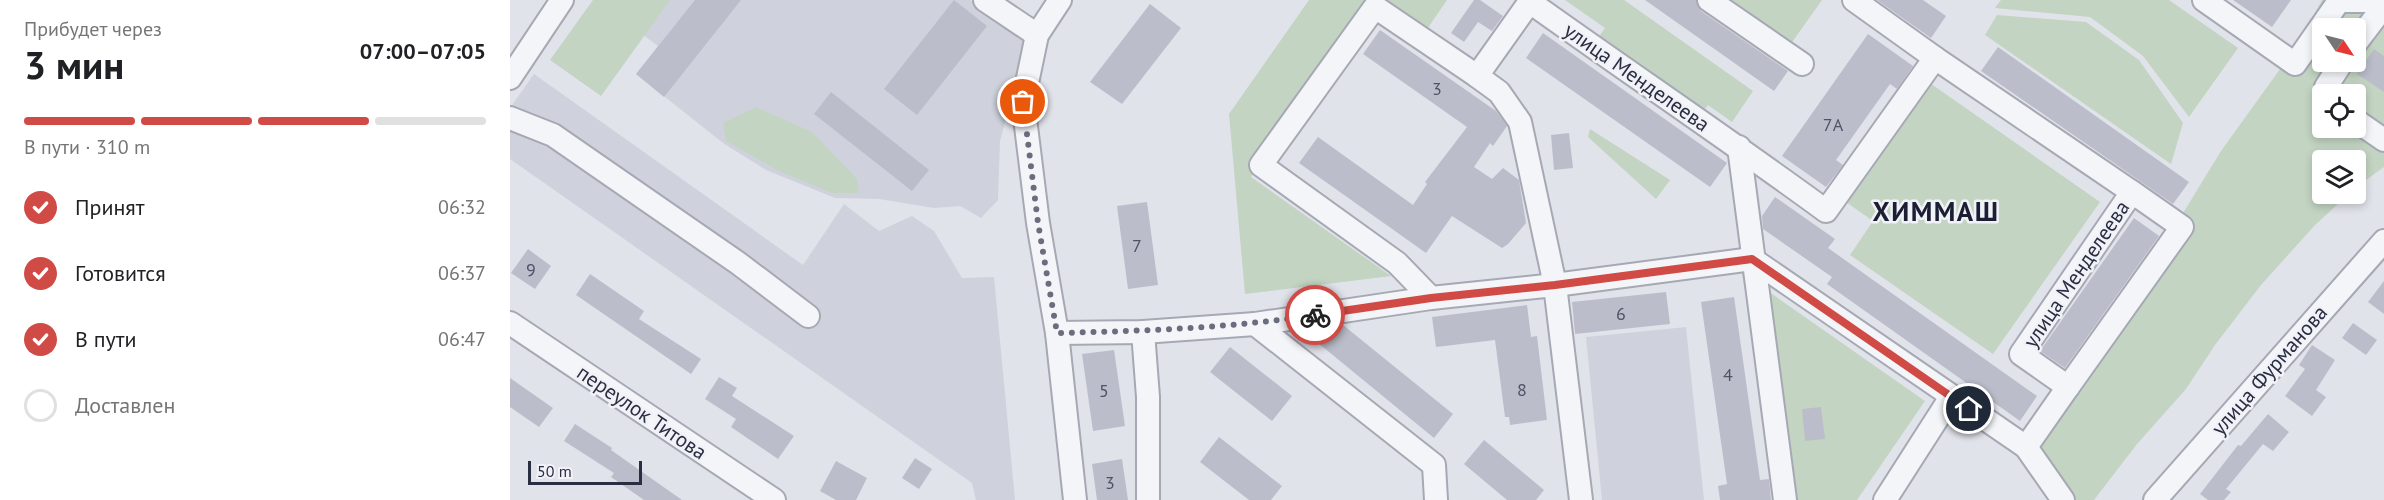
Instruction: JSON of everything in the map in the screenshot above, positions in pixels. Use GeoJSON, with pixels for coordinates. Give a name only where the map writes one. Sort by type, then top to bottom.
{"type":"FeatureCollection","features":[{"type":"Feature","properties":{"kind":"street"},"geometry":{"type":"LineString","coordinates":[[510,78],[562,0]]}},
{"type":"Feature","properties":{"kind":"street"},"geometry":{"type":"LineString","coordinates":[[985,0],[1037,35]]}},
{"type":"Feature","properties":{"kind":"street"},"geometry":{"type":"LineString","coordinates":[[1060,0],[1037,35],[1023,102],[1038,223],[1057,333],[1075,500]]}},
{"type":"Feature","properties":{"kind":"street"},"geometry":{"type":"LineString","coordinates":[[1709,0],[1802,64]]}},
{"type":"Feature","properties":{"kind":"street","name":"улица Менделеева"},"geometry":{"type":"LineString","coordinates":[[1854,0],[2132,192],[2021,354],[2068,387]]}},
{"type":"Feature","properties":{"kind":"street"},"geometry":{"type":"LineString","coordinates":[[2204,0],[2295,64],[2340,1],[2384,3]]}},
{"type":"Feature","properties":{"kind":"street"},"geometry":{"type":"LineString","coordinates":[[1477,76],[1530,1]]}},
{"type":"Feature","properties":{"kind":"street","name":"улица Менделеева"},"geometry":{"type":"LineString","coordinates":[[1530,1],[1702,124],[1739,147],[1826,211],[1935,58]]}},
{"type":"Feature","properties":{"kind":"street"},"geometry":{"type":"LineString","coordinates":[[2366,28],[2384,3]]}},
{"type":"Feature","properties":{"kind":"street"},"geometry":{"type":"LineString","coordinates":[[1431,298],[1397,263],[1261,165],[1375,7],[1499,92],[1520,122],[1555,285],[1581,500]]}},
{"type":"Feature","properties":{"kind":"street"},"geometry":{"type":"LineString","coordinates":[[510,118],[553,135],[738,262],[808,316]]}},
{"type":"Feature","properties":{"kind":"street"},"geometry":{"type":"LineString","coordinates":[[2366,128],[2384,140]]}},
{"type":"Feature","properties":{"kind":"street"},"geometry":{"type":"LineString","coordinates":[[1739,147],[1785,500]]}},
{"type":"Feature","properties":{"kind":"street"},"geometry":{"type":"LineString","coordinates":[[2025,447],[2182,227],[2132,192]]}},
{"type":"Feature","properties":{"kind":"street","name":"улица Фурманова"},"geometry":{"type":"LineString","coordinates":[[2155,500],[2384,240]]}},
{"type":"Feature","properties":{"kind":"street"},"geometry":{"type":"LineString","coordinates":[[1057,333],[1143,332],[1255,324],[1431,298],[1555,285],[1752,259],[2025,447],[2063,500]]}},
{"type":"Feature","properties":{"kind":"street","name":"переулок Титова"},"geometry":{"type":"LineString","coordinates":[[510,324],[774,500]]}},
{"type":"Feature","properties":{"kind":"street"},"geometry":{"type":"LineString","coordinates":[[1255,324],[1434,465],[1436,500]]}},
{"type":"Feature","properties":{"kind":"street"},"geometry":{"type":"LineString","coordinates":[[1143,332],[1148,397],[1148,500]]}},
{"type":"Feature","properties":{"kind":"street"},"geometry":{"type":"LineString","coordinates":[[1885,500],[1951,397]]}},
{"type":"Feature","properties":{"kind":"shaded area"},"geometry":{"type":"Polygon","coordinates":[[[636,0],[970,0],[1024,35],[1018,75],[1000,141],[998,200],[981,218],[960,206],[934,208],[879,199],[835,198],[766,170],[723,143],[636,74],[658,46],[621,19],[636,0]]]}},
{"type":"Feature","properties":{"kind":"shaded area"},"geometry":{"type":"Polygon","coordinates":[[[534,74],[803,265],[844,204],[879,231],[912,216],[934,231],[962,278],[994,277],[1015,500],[976,500],[972,483],[510,159],[510,108],[534,74]]]}},
{"type":"Feature","properties":{"kind":"shaded area"},"geometry":{"type":"Polygon","coordinates":[[[1686,327],[1704,500],[1602,500],[1586,337],[1686,327]]]}},
{"type":"Feature","properties":{"kind":"green space"},"geometry":{"type":"Polygon","coordinates":[[[593,0],[670,0],[601,96],[550,60],[593,0]]]}},
{"type":"Feature","properties":{"kind":"green space"},"geometry":{"type":"Polygon","coordinates":[[[1309,0],[1376,0],[1251,177],[1391,276],[1245,294],[1229,114],[1309,0]]]}},
{"type":"Feature","properties":{"kind":"green space"},"geometry":{"type":"Polygon","coordinates":[[[1378,0],[1447,0],[1425,32],[1378,0]]]}},
{"type":"Feature","properties":{"kind":"green space"},"geometry":{"type":"Polygon","coordinates":[[[1565,0],[1624,0],[1753,91],[1732,122],[1708,105],[1701,114],[1596,41],[1605,28],[1565,0]]]}},
{"type":"Feature","properties":{"kind":"green space"},"geometry":{"type":"Polygon","coordinates":[[[1719,0],[1822,0],[1788,48],[1719,0]]]}},
{"type":"Feature","properties":{"kind":"green space"},"geometry":{"type":"Polygon","coordinates":[[[2001,0],[2169,0],[2238,48],[2189,117],[2143,56],[2090,17],[1995,8],[2001,0]]]}},
{"type":"Feature","properties":{"kind":"green space"},"geometry":{"type":"Polygon","coordinates":[[[2322,0],[2333,0],[2384,12],[2384,167],[2366,180],[2366,150],[2312,150],[2312,204],[2338,204],[2315,225],[2261,285],[2215,345],[2186,389],[2137,444],[2094,500],[2059,500],[2023,445],[2166,241],[2221,151],[2298,44],[2312,18],[2312,72],[2366,72],[2366,18],[2312,18],[2322,0]]]}},
{"type":"Feature","properties":{"kind":"green space"},"geometry":{"type":"Polygon","coordinates":[[[1997,15],[2086,22],[2139,60],[2183,123],[2171,164],[1985,35],[1997,15]]]}},
{"type":"Feature","properties":{"kind":"green space"},"geometry":{"type":"Polygon","coordinates":[[[1927,81],[2100,202],[1993,354],[1850,255],[1873,221],[1843,200],[1927,81]]]}},
{"type":"Feature","properties":{"kind":"green space"},"geometry":{"type":"Polygon","coordinates":[[[756,107],[812,132],[857,179],[859,193],[832,193],[779,171],[726,141],[723,123],[756,107]]]}},
{"type":"Feature","properties":{"kind":"green space"},"geometry":{"type":"Polygon","coordinates":[[[1590,129],[1670,180],[1656,199],[1588,137],[1590,129]]]}},
{"type":"Feature","properties":{"kind":"green space"},"geometry":{"type":"Polygon","coordinates":[[[1742,273],[1925,401],[1857,500],[1798,500],[1792,461],[1774,464],[1742,273]]]}},
{"type":"Feature","properties":{"kind":"building"},"geometry":{"type":"Polygon","coordinates":[[[695,0],[741,0],[664,97],[636,74],[695,0]]]}},
{"type":"Feature","properties":{"kind":"building"},"geometry":{"type":"Polygon","coordinates":[[[954,0],[987,26],[917,115],[884,89],[954,0]]]}},
{"type":"Feature","properties":{"kind":"building"},"geometry":{"type":"Polygon","coordinates":[[[1474,0],[1480,0],[1503,16],[1492,31],[1478,22],[1464,42],[1451,33],[1474,0]]]}},
{"type":"Feature","properties":{"kind":"building"},"geometry":{"type":"Polygon","coordinates":[[[1645,0],[1696,0],[1701,11],[1788,71],[1774,91],[1645,0]]]}},
{"type":"Feature","properties":{"kind":"building"},"geometry":{"type":"Polygon","coordinates":[[[1877,0],[1923,0],[1946,16],[1931,38],[1877,0]]]}},
{"type":"Feature","properties":{"kind":"building"},"geometry":{"type":"Polygon","coordinates":[[[2233,0],[2291,0],[2272,27],[2233,0]]]}},
{"type":"Feature","properties":{"kind":"building"},"geometry":{"type":"Polygon","coordinates":[[[1150,4],[1181,28],[1122,104],[1090,82],[1150,4]]]}},
{"type":"Feature","properties":{"kind":"building"},"geometry":{"type":"Polygon","coordinates":[[[1380,30],[1496,111],[1507,126],[1493,146],[1490,143],[1474,167],[1492,179],[1503,168],[1519,180],[1526,223],[1502,248],[1452,216],[1426,253],[1299,163],[1318,137],[1413,205],[1427,184],[1425,182],[1467,127],[1363,54],[1380,30]]]}},
{"type":"Feature","properties":{"kind":"building"},"geometry":{"type":"Polygon","coordinates":[[[1543,33],[1727,163],[1710,187],[1526,58],[1543,33]]]}},
{"type":"Feature","properties":{"kind":"building"},"geometry":{"type":"Polygon","coordinates":[[[1868,34],[1913,66],[1897,89],[1890,84],[1836,160],[1843,165],[1826,187],[1782,156],[1868,34]]]}},
{"type":"Feature","properties":{"kind":"building"},"geometry":{"type":"Polygon","coordinates":[[[1998,47],[2189,182],[2173,204],[1981,71],[1998,47]]]}},
{"type":"Feature","properties":{"kind":"building"},"geometry":{"type":"Polygon","coordinates":[[[2374,49],[2384,56],[2384,92],[2357,74],[2366,72],[2366,61],[2374,49]]]}},
{"type":"Feature","properties":{"kind":"building"},"geometry":{"type":"Polygon","coordinates":[[[831,92],[929,170],[912,191],[814,114],[831,92]]]}},
{"type":"Feature","properties":{"kind":"building"},"geometry":{"type":"Polygon","coordinates":[[[1569,133],[1573,168],[1554,170],[1551,135],[1569,133]]]}},
{"type":"Feature","properties":{"kind":"building"},"geometry":{"type":"Polygon","coordinates":[[[1775,197],[1835,239],[1828,248],[2037,396],[2020,421],[1827,284],[1832,277],[1763,229],[1762,216],[1775,197]]]}},
{"type":"Feature","properties":{"kind":"building"},"geometry":{"type":"Polygon","coordinates":[[[1147,202],[1158,285],[1128,289],[1117,206],[1147,202]]]}},
{"type":"Feature","properties":{"kind":"building"},"geometry":{"type":"Polygon","coordinates":[[[2134,218],[2159,236],[2065,368],[2040,351],[2134,218]]]}},
{"type":"Feature","properties":{"kind":"building"},"geometry":{"type":"Polygon","coordinates":[[[528,249],[551,266],[535,289],[511,273],[528,249]]]}},
{"type":"Feature","properties":{"kind":"building"},"geometry":{"type":"Polygon","coordinates":[[[590,274],[644,311],[639,319],[701,359],[691,374],[576,295],[590,274]]]}},
{"type":"Feature","properties":{"kind":"building"},"geometry":{"type":"Polygon","coordinates":[[[2384,281],[2384,314],[2368,302],[2384,281]]]}},
{"type":"Feature","properties":{"kind":"building"},"geometry":{"type":"Polygon","coordinates":[[[1666,292],[1670,324],[1575,334],[1572,302],[1666,292]]]}},
{"type":"Feature","properties":{"kind":"building"},"geometry":{"type":"Polygon","coordinates":[[[1734,297],[1760,480],[1769,479],[1771,500],[1720,500],[1718,486],[1727,484],[1701,302],[1734,297]]]}},
{"type":"Feature","properties":{"kind":"building"},"geometry":{"type":"Polygon","coordinates":[[[1527,305],[1531,337],[1537,336],[1547,420],[1510,425],[1509,417],[1505,417],[1495,340],[1436,347],[1432,317],[1527,305]]]}},
{"type":"Feature","properties":{"kind":"building"},"geometry":{"type":"Polygon","coordinates":[[[2353,323],[2377,340],[2366,355],[2342,338],[2353,323]]]}},
{"type":"Feature","properties":{"kind":"building"},"geometry":{"type":"Polygon","coordinates":[[[1343,325],[1453,414],[1434,438],[1312,338],[1320,328],[1343,325]]]}},
{"type":"Feature","properties":{"kind":"building"},"geometry":{"type":"Polygon","coordinates":[[[2312,345],[2335,360],[2316,390],[2326,397],[2312,416],[2285,396],[2305,369],[2299,365],[2312,345]]]}},
{"type":"Feature","properties":{"kind":"building"},"geometry":{"type":"Polygon","coordinates":[[[1230,347],[1292,396],[1272,421],[1210,372],[1230,347]]]}},
{"type":"Feature","properties":{"kind":"building"},"geometry":{"type":"Polygon","coordinates":[[[1114,350],[1125,426],[1093,431],[1082,354],[1114,350]]]}},
{"type":"Feature","properties":{"kind":"building"},"geometry":{"type":"Polygon","coordinates":[[[719,377],[737,388],[732,396],[794,436],[778,459],[731,427],[736,419],[705,399],[719,377]]]}},
{"type":"Feature","properties":{"kind":"building"},"geometry":{"type":"Polygon","coordinates":[[[510,378],[553,408],[539,427],[510,407],[510,378]]]}},
{"type":"Feature","properties":{"kind":"building"},"geometry":{"type":"Polygon","coordinates":[[[1821,407],[1825,439],[1805,441],[1802,409],[1821,407]]]}},
{"type":"Feature","properties":{"kind":"building"},"geometry":{"type":"Polygon","coordinates":[[[2268,414],[2289,432],[2273,451],[2263,444],[2226,489],[2231,492],[2224,500],[2208,500],[2200,494],[2238,445],[2241,446],[2268,414]]]}},
{"type":"Feature","properties":{"kind":"building"},"geometry":{"type":"Polygon","coordinates":[[[575,424],[612,448],[611,450],[682,500],[644,500],[611,477],[614,473],[564,441],[575,424]]]}},
{"type":"Feature","properties":{"kind":"building"},"geometry":{"type":"Polygon","coordinates":[[[1219,437],[1282,486],[1271,500],[1249,500],[1200,462],[1219,437]]]}},
{"type":"Feature","properties":{"kind":"building"},"geometry":{"type":"Polygon","coordinates":[[[1484,440],[1544,490],[1536,500],[1507,500],[1464,464],[1484,440]]]}},
{"type":"Feature","properties":{"kind":"building"},"geometry":{"type":"Polygon","coordinates":[[[915,458],[932,469],[919,489],[902,478],[915,458]]]}},
{"type":"Feature","properties":{"kind":"building"},"geometry":{"type":"Polygon","coordinates":[[[1122,459],[1128,500],[1097,500],[1092,464],[1122,459]]]}},
{"type":"Feature","properties":{"kind":"building"},"geometry":{"type":"Polygon","coordinates":[[[836,461],[867,478],[856,500],[836,500],[820,491],[836,461]]]}},
{"type":"Feature","properties":{"kind":"way so far"},"geometry":{"type":"LineString","coordinates":[[1023,102],[1038,223],[1057,333],[1143,332],[1255,324],[1315,315]]}},
{"type":"Feature","properties":{"kind":"district","name":"ХИММАШ"},"geometry":{"type":"Point","coordinates":[1936,211]}},
{"type":"Feature","properties":{"kind":"route"},"geometry":{"type":"LineString","coordinates":[[1315,315],[1431,298],[1555,285],[1752,259],[1969,409]]}}]}
